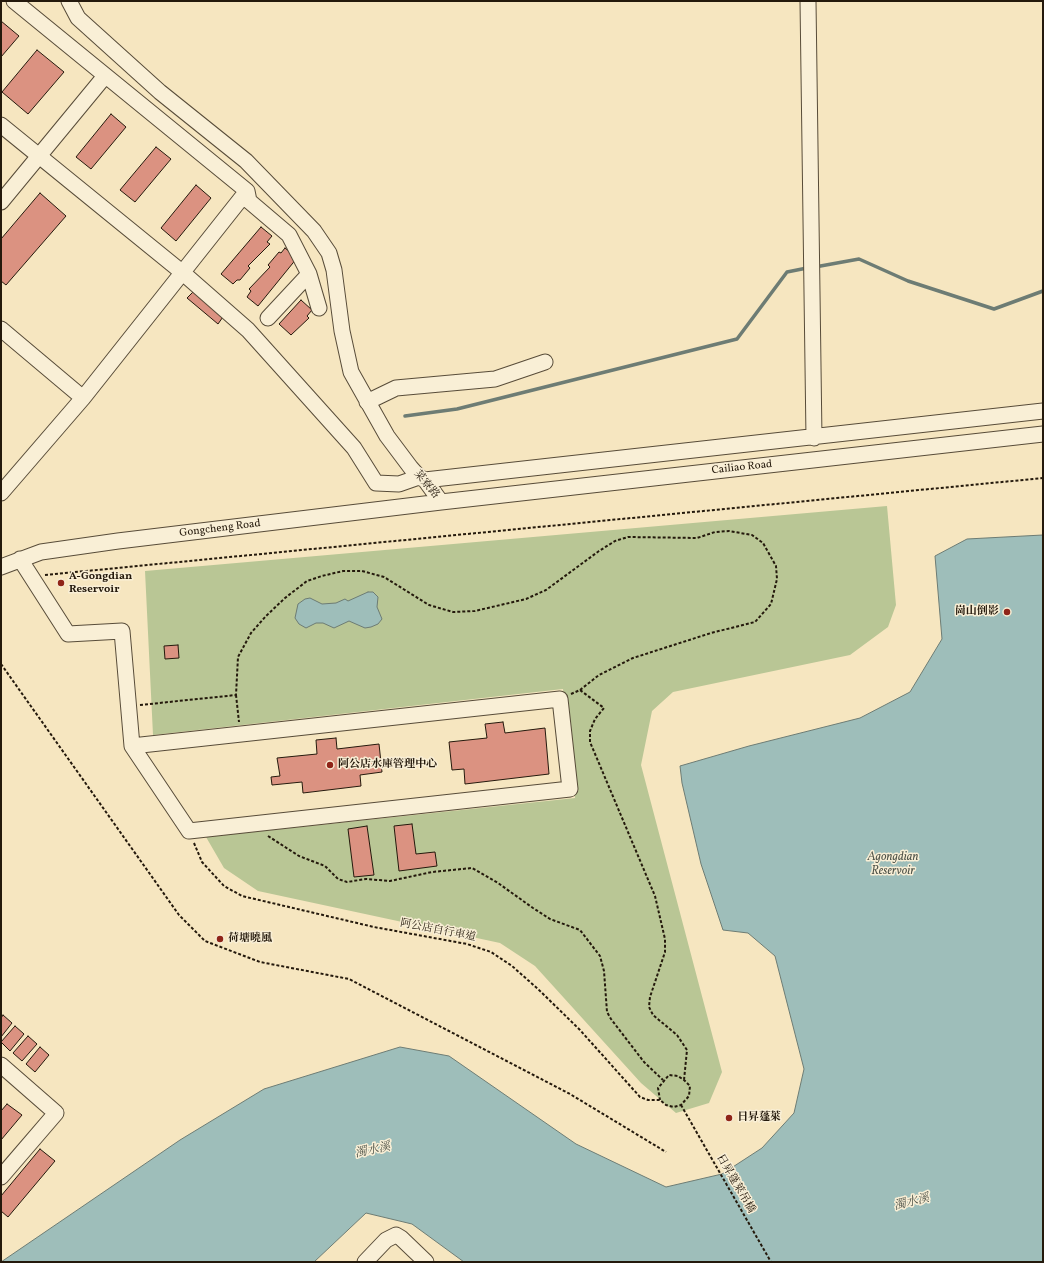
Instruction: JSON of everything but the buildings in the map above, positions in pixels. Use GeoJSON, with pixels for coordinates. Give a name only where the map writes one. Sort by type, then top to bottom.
{"type":"FeatureCollection","features":[{"type":"Feature","properties":{"kind":"street"},"geometry":{"type":"LineString","coordinates":[[14,1],[247,191],[249,201],[289,235],[309,274],[319,308]]}},
{"type":"Feature","properties":{"kind":"street","name":"菜寮路"},"geometry":{"type":"LineString","coordinates":[[68,1],[78,18],[160,92],[246,161],[314,230],[329,252],[334,270],[342,331],[352,372],[367,402],[387,436],[441,502]]}},
{"type":"Feature","properties":{"kind":"street"},"geometry":{"type":"LineString","coordinates":[[808,1],[814,438]]}},
{"type":"Feature","properties":{"kind":"street"},"geometry":{"type":"LineString","coordinates":[[1,202],[105,76]]}},
{"type":"Feature","properties":{"kind":"street"},"geometry":{"type":"LineString","coordinates":[[1,125],[40,155],[183,273],[248,330],[354,448],[376,483],[399,484],[419,475],[814,438],[1043,411]]}},
{"type":"Feature","properties":{"kind":"street"},"geometry":{"type":"LineString","coordinates":[[1,493],[83,398],[247,191]]}},
{"type":"Feature","properties":{"kind":"street"},"geometry":{"type":"LineString","coordinates":[[268,318],[309,274]]}},
{"type":"Feature","properties":{"kind":"street"},"geometry":{"type":"LineString","coordinates":[[1,329],[83,398]]}},
{"type":"Feature","properties":{"kind":"street"},"geometry":{"type":"LineString","coordinates":[[367,402],[396,388],[495,379],[545,362]]}},
{"type":"Feature","properties":{"kind":"street","name":"Cailiao Road"},"geometry":{"type":"LineString","coordinates":[[441,502],[1043,434]]}},
{"type":"Feature","properties":{"kind":"street","name":"Gongcheng Road"},"geometry":{"type":"LineString","coordinates":[[1,567],[41,552],[67,548],[441,502]]}},
{"type":"Feature","properties":{"kind":"street"},"geometry":{"type":"LineString","coordinates":[[20,559],[30,577],[68,634],[122,631],[132,746],[189,831],[570,789],[560,699],[132,746]]}},
{"type":"Feature","properties":{"kind":"street"},"geometry":{"type":"LineString","coordinates":[[1,1065],[56,1113],[1,1177]]}},
{"type":"Feature","properties":{"kind":"street"},"geometry":{"type":"LineString","coordinates":[[366,1262],[386,1240],[396,1235],[426,1262]]}},
{"type":"Feature","properties":{"kind":"path"},"geometry":{"type":"LineString","coordinates":[[30,577],[1043,478]]}},
{"type":"Feature","properties":{"kind":"path"},"geometry":{"type":"LineString","coordinates":[[241,734],[236,695],[238,657],[251,633],[266,616],[285,598],[307,581],[343,571],[362,571],[384,577],[429,605],[453,612],[476,611],[526,599],[546,590],[599,551],[615,541],[628,537],[697,538],[715,532],[729,531],[752,535],[763,543],[776,566],[777,579],[772,604],[755,622],[711,633],[633,658],[599,675],[580,690],[560,699]]}},
{"type":"Feature","properties":{"kind":"path"},"geometry":{"type":"LineString","coordinates":[[1,664],[179,915],[205,941],[260,962],[350,979],[570,1094],[666,1152]]}},
{"type":"Feature","properties":{"kind":"path"},"geometry":{"type":"LineString","coordinates":[[580,690],[604,708],[595,718],[590,731],[590,742],[654,896],[665,939],[665,952],[650,997],[649,1007],[653,1015],[677,1035],[688,1050],[684,1080]]}},
{"type":"Feature","properties":{"kind":"path"},"geometry":{"type":"LineString","coordinates":[[129,706],[236,695]]}},
{"type":"Feature","properties":{"kind":"path"},"geometry":{"type":"LineString","coordinates":[[256,824],[278,844],[299,856],[325,866],[338,879],[347,882],[366,879],[390,880],[432,872],[472,868],[498,883],[550,918],[580,930],[600,956],[604,971],[607,1012],[644,1062],[663,1080]]}},
{"type":"Feature","properties":{"kind":"path","name":"阿公店自行車道"},"geometry":{"type":"LineString","coordinates":[[189,831],[202,862],[224,886],[242,896],[374,927],[467,944],[491,952],[512,966],[538,989],[580,1030],[640,1097],[648,1100],[660,1100],[666,1105],[674,1107],[681,1105]]}},
{"type":"Feature","properties":{"kind":"path"},"geometry":{"type":"LineString","coordinates":[[660,1100],[658,1088],[663,1080],[669,1075],[678,1076],[690,1086],[689,1096],[681,1105]]}},
{"type":"Feature","properties":{"kind":"path","name":"日昇蓬萊吊橋"},"geometry":{"type":"LineString","coordinates":[[681,1105],[771,1262]]}},
{"type":"Feature","properties":{"kind":"green space"},"geometry":{"type":"Polygon","coordinates":[[[887,506],[896,605],[888,627],[850,655],[673,692],[652,711],[641,765],[722,1072],[709,1103],[676,1113],[641,1083],[535,966],[500,943],[258,891],[224,868],[206,837],[575,798],[563,689],[153,735],[145,571],[887,506]]]}},
{"type":"Feature","properties":{"kind":"water","name":"Agongdian Reservoir"},"geometry":{"type":"Polygon","coordinates":[[[1043,535],[1043,1262],[464,1262],[412,1224],[366,1213],[314,1262],[1,1262],[180,1140],[264,1089],[400,1047],[449,1056],[576,1144],[666,1187],[722,1174],[762,1148],[794,1113],[804,1069],[775,956],[748,933],[723,930],[701,864],[682,783],[680,766],[749,746],[860,718],[910,692],[942,639],[935,556],[967,539],[1043,535]]]}},
{"type":"Feature","properties":{"kind":"water"},"geometry":{"type":"Polygon","coordinates":[[[368,592],[373,592],[378,597],[377,607],[382,619],[378,624],[371,627],[365,628],[349,621],[334,628],[323,623],[316,623],[306,628],[299,624],[295,618],[298,604],[305,599],[310,598],[322,604],[336,603],[345,599],[348,601],[368,592]]]}},
{"type":"Feature","properties":{"kind":"waterway"},"geometry":{"type":"LineString","coordinates":[[815,267],[859,259],[908,281],[994,309],[1043,291]]}},
{"type":"Feature","properties":{"kind":"waterway"},"geometry":{"type":"LineString","coordinates":[[405,416],[457,409],[737,339],[787,272],[807,268]]}},
{"type":"Feature","properties":{"kind":"place","name":"A-Gongdian Reservoir"},"geometry":{"type":"Point","coordinates":[61,583]}},
{"type":"Feature","properties":{"kind":"place","name":"崗山倒影"},"geometry":{"type":"Point","coordinates":[1007,612]}},
{"type":"Feature","properties":{"kind":"place","name":"阿公店水庫管理中心"},"geometry":{"type":"Point","coordinates":[330,765]}},
{"type":"Feature","properties":{"kind":"place","name":"荷塘曉風"},"geometry":{"type":"Point","coordinates":[220,939]}},
{"type":"Feature","properties":{"kind":"place","name":"日昇蓬萊"},"geometry":{"type":"Point","coordinates":[729,1118]}},
{"type":"Feature","properties":{"kind":"water label","name":"濁水溪"},"geometry":{"type":"Point","coordinates":[373,1151]}},
{"type":"Feature","properties":{"kind":"water label","name":"濁水溪"},"geometry":{"type":"Point","coordinates":[912,1203]}}]}
